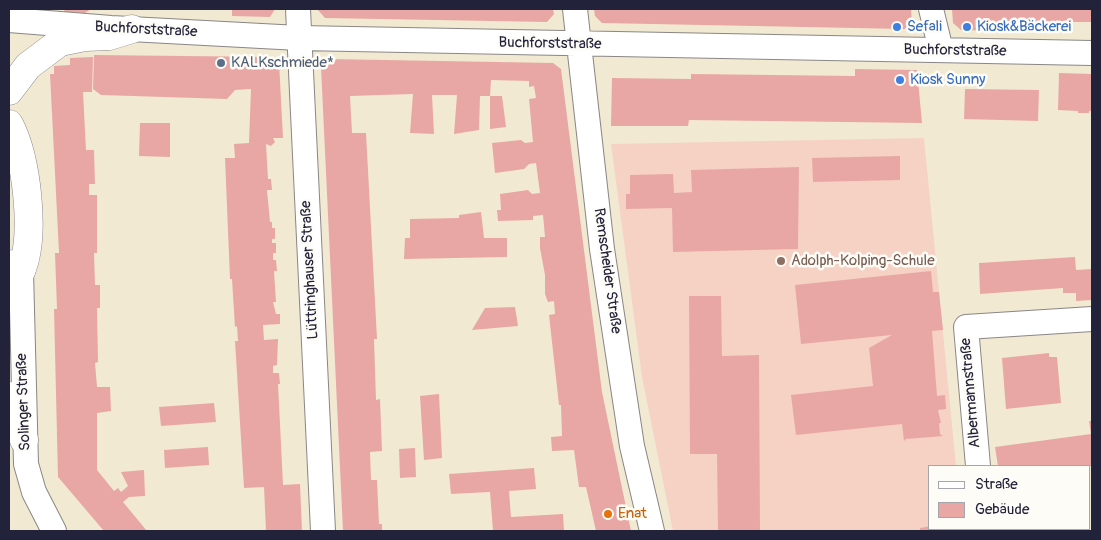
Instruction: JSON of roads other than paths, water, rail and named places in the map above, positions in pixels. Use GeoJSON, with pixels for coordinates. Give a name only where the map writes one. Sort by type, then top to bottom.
{"type":"FeatureCollection","features":[{"type":"Feature","properties":{"kind":"main road"},"geometry":{"type":"LineString","coordinates":[[9,91],[28,66],[60,42],[85,37],[109,36],[132,29]]}},
{"type":"Feature","properties":{"kind":"main road","name":"Solinger Straße"},"geometry":{"type":"LineString","coordinates":[[9,124],[18,148],[25,182],[28,242],[13,272]]}},
{"type":"Feature","properties":{"kind":"main road","name":"Solinger Straße"},"geometry":{"type":"LineString","coordinates":[[9,204],[13,272]]}},
{"type":"Feature","properties":{"kind":"main road"},"geometry":{"type":"LineString","coordinates":[[9,396],[24,440]]}},
{"type":"Feature","properties":{"kind":"street","name":"Lüttringhauser Straße"},"geometry":{"type":"LineString","coordinates":[[298,9],[323,531]]}},
{"type":"Feature","properties":{"kind":"street","name":"Remscheider Straße"},"geometry":{"type":"LineString","coordinates":[[575,9],[602,248],[632,446],[652,531]]}},
{"type":"Feature","properties":{"kind":"street"},"geometry":{"type":"LineString","coordinates":[[931,9],[941,50]]}},
{"type":"Feature","properties":{"kind":"street","name":"Buchforststraße"},"geometry":{"type":"LineString","coordinates":[[9,20],[299,38],[1092,54]]}},
{"type":"Feature","properties":{"kind":"street","name":"Solinger Straße"},"geometry":{"type":"LineString","coordinates":[[13,272],[26,464],[34,492],[52,529]]}},
{"type":"Feature","properties":{"kind":"street","name":"Albermannstraße"},"geometry":{"type":"LineString","coordinates":[[978,465],[966,327],[1092,319]]}},
{"type":"Feature","properties":{"kind":"place","name":"Sefali"},"geometry":{"type":"Point","coordinates":[897,27]}},
{"type":"Feature","properties":{"kind":"place","name":"Kiosk&Bäckerei"},"geometry":{"type":"Point","coordinates":[967,27]}},
{"type":"Feature","properties":{"kind":"place","name":"KALKschmiede*"},"geometry":{"type":"Point","coordinates":[221,63]}},
{"type":"Feature","properties":{"kind":"place","name":"Kiosk Sunny"},"geometry":{"type":"Point","coordinates":[900,80]}},
{"type":"Feature","properties":{"kind":"place","name":"Adolph-Kolping-Schule"},"geometry":{"type":"Point","coordinates":[781,261]}},
{"type":"Feature","properties":{"kind":"place","name":"Enat"},"geometry":{"type":"Point","coordinates":[608,514]}}]}
